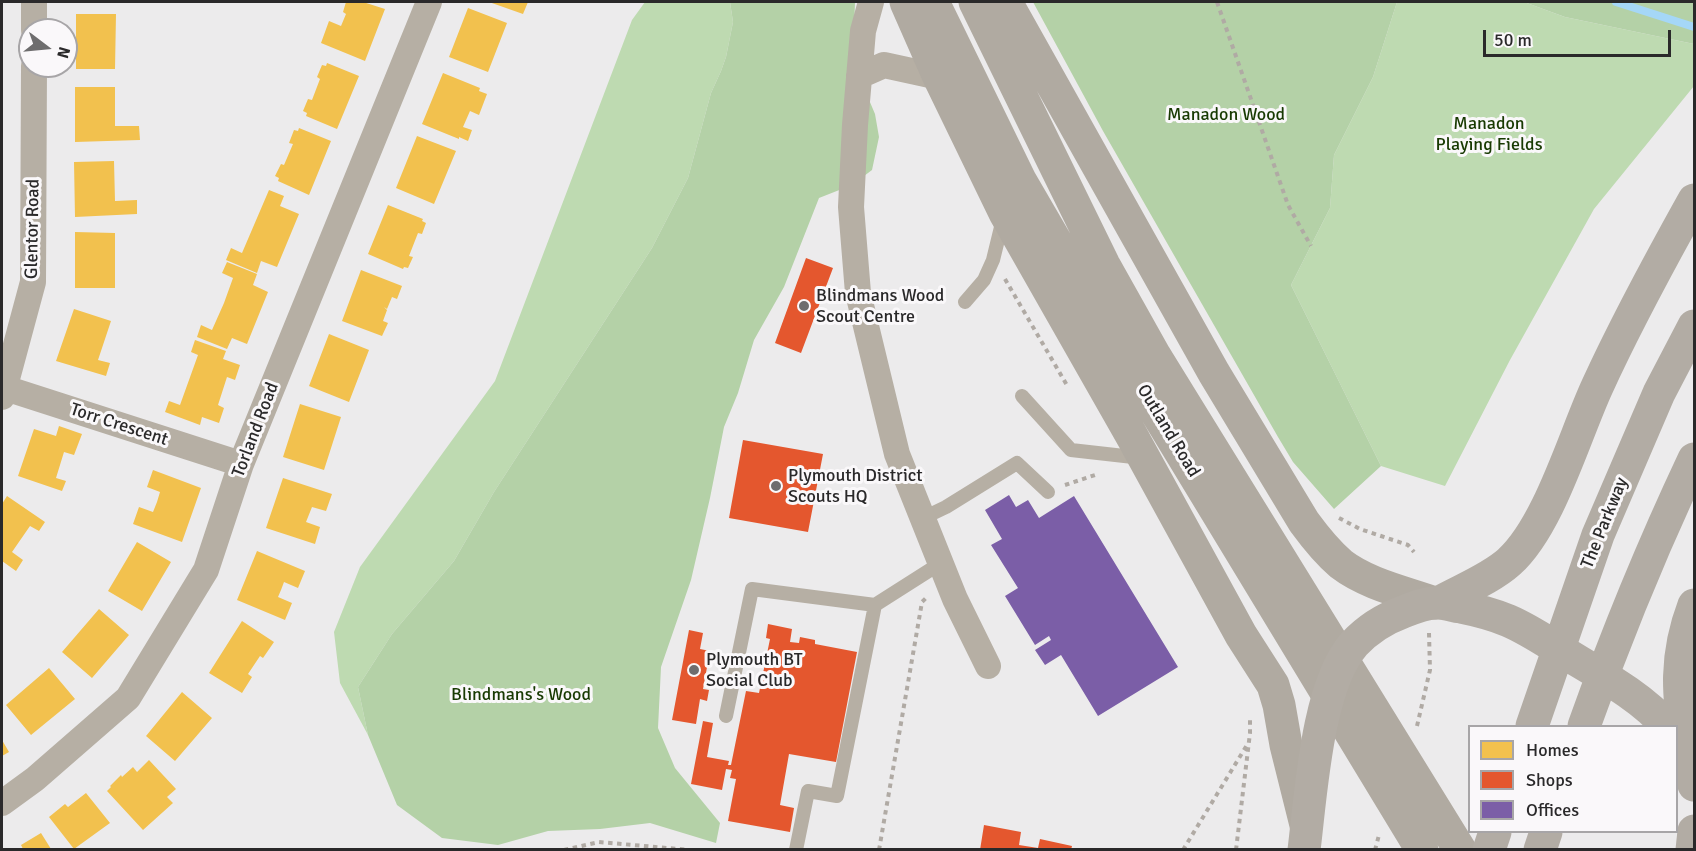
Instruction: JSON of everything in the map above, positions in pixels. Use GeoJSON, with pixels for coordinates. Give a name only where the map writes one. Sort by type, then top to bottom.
{"type":"FeatureCollection","features":[{"type":"Feature","properties":{"kind":"highway"},"geometry":{"type":"LineString","coordinates":[[1434,612],[1509,562],[1534,530],[1552,494],[1597,387],[1645,289],[1695,200]]}},
{"type":"Feature","properties":{"kind":"highway","name":"The Parkway"},"geometry":{"type":"LineString","coordinates":[[1532,725],[1598,535],[1659,393],[1695,326]]}},
{"type":"Feature","properties":{"kind":"highway"},"geometry":{"type":"LineString","coordinates":[[1584,725],[1667,518],[1695,459]]}},
{"type":"Feature","properties":{"kind":"highway"},"geometry":{"type":"LineString","coordinates":[[1686,760],[1679,664],[1682,643],[1695,605]]}},
{"type":"Feature","properties":{"kind":"highway"},"geometry":{"type":"LineString","coordinates":[[1305,838],[1319,736],[1327,703],[1339,670],[1353,646],[1370,629],[1389,617],[1413,608],[1434,612],[1486,611],[1505,618],[1526,628],[1636,699],[1665,725]]}},
{"type":"Feature","properties":{"kind":"highway"},"geometry":{"type":"LineString","coordinates":[[1692,849],[1695,831]]}},
{"type":"Feature","properties":{"kind":"highway"},"geometry":{"type":"LineString","coordinates":[[1489,849],[1494,833]]}},
{"type":"Feature","properties":{"kind":"highway"},"geometry":{"type":"LineString","coordinates":[[1540,849],[1545,833]]}},
{"type":"Feature","properties":{"kind":"main road"},"geometry":{"type":"LineString","coordinates":[[906,2],[939,77],[1005,213],[1241,635],[1274,685],[1305,838]]}},
{"type":"Feature","properties":{"kind":"main road","name":"Outland Road"},"geometry":{"type":"LineString","coordinates":[[933,2],[1020,180],[1141,360],[1460,849]]}},
{"type":"Feature","properties":{"kind":"main road","name":"Outland Road"},"geometry":{"type":"LineString","coordinates":[[975,2],[1104,265],[1141,360],[1422,849]]}},
{"type":"Feature","properties":{"kind":"main road"},"geometry":{"type":"LineString","coordinates":[[1006,2],[1214,373],[1304,522],[1335,557],[1359,575],[1434,612]]}},
{"type":"Feature","properties":{"kind":"street"},"geometry":{"type":"LineString","coordinates":[[34,2],[34,18]]}},
{"type":"Feature","properties":{"kind":"street","name":"Torland Road"},"geometry":{"type":"LineString","coordinates":[[2,803],[35,779],[128,699],[206,570],[242,464],[429,2]]}},
{"type":"Feature","properties":{"kind":"street"},"geometry":{"type":"LineString","coordinates":[[871,2],[863,31],[851,207],[858,293],[897,454],[955,599],[988,666]]}},
{"type":"Feature","properties":{"kind":"street"},"geometry":{"type":"LineString","coordinates":[[859,76],[884,65],[939,77]]}},
{"type":"Feature","properties":{"kind":"street","name":"Glentor Road"},"geometry":{"type":"LineString","coordinates":[[3,392],[33,282],[34,78]]}},
{"type":"Feature","properties":{"kind":"street","name":"Torr Crescent"},"geometry":{"type":"LineString","coordinates":[[3,392],[242,464]]}},
{"type":"Feature","properties":{"kind":"lane"},"geometry":{"type":"LineString","coordinates":[[965,302],[984,280],[993,260],[1005,213]]}},
{"type":"Feature","properties":{"kind":"lane"},"geometry":{"type":"LineString","coordinates":[[1023,396],[1071,450],[1144,458]]}},
{"type":"Feature","properties":{"kind":"lane"},"geometry":{"type":"LineString","coordinates":[[923,518],[946,507],[1017,463],[1048,492]]}},
{"type":"Feature","properties":{"kind":"lane"},"geometry":{"type":"LineString","coordinates":[[726,716],[752,589],[875,605],[944,569]]}},
{"type":"Feature","properties":{"kind":"lane"},"geometry":{"type":"LineString","coordinates":[[796,849],[808,791],[837,796],[875,605]]}},
{"type":"Feature","properties":{"kind":"path"},"geometry":{"type":"LineString","coordinates":[[1217,2],[1288,205],[1311,246]]}},
{"type":"Feature","properties":{"kind":"path"},"geometry":{"type":"LineString","coordinates":[[1048,492],[1104,471]]}},
{"type":"Feature","properties":{"kind":"path"},"geometry":{"type":"LineString","coordinates":[[879,849],[922,602],[944,569]]}},
{"type":"Feature","properties":{"kind":"path"},"geometry":{"type":"LineString","coordinates":[[1416,730],[1430,670],[1434,612]]}},
{"type":"Feature","properties":{"kind":"path"},"geometry":{"type":"LineString","coordinates":[[1236,849],[1249,742],[1250,712]]}},
{"type":"Feature","properties":{"kind":"path"},"geometry":{"type":"LineString","coordinates":[[1183,849],[1249,742]]}},
{"type":"Feature","properties":{"kind":"path"},"geometry":{"type":"LineString","coordinates":[[564,849],[599,842],[690,849]]}},
{"type":"Feature","properties":{"kind":"green space"},"geometry":{"type":"Polygon","coordinates":[[[645,2],[730,2],[733,22],[726,57],[711,93],[688,178],[652,248],[494,492],[454,561],[392,634],[358,687],[368,735],[340,683],[334,632],[360,567],[495,381],[632,20],[645,2]]]}},
{"type":"Feature","properties":{"kind":"green space","name":"Blindmans's Wood"},"geometry":{"type":"Polygon","coordinates":[[[730,2],[855,2],[853,62],[875,114],[879,137],[872,170],[852,185],[819,198],[784,287],[754,340],[738,393],[724,427],[691,580],[661,667],[658,728],[675,768],[720,823],[716,843],[650,823],[600,829],[548,831],[498,845],[442,838],[397,805],[368,735],[358,687],[392,634],[454,561],[494,492],[652,248],[688,178],[711,93],[726,57],[733,22],[730,2]]]}},
{"type":"Feature","properties":{"kind":"green space","name":"Manadon Wood"},"geometry":{"type":"Polygon","coordinates":[[[1033,2],[1397,2],[1373,77],[1334,155],[1330,208],[1291,285],[1381,466],[1334,509],[1293,462],[1278,437],[1103,131],[1033,2]]]}},
{"type":"Feature","properties":{"kind":"green space","name":"Manadon Playing Fields"},"geometry":{"type":"Polygon","coordinates":[[[1397,2],[1524,2],[1565,17],[1694,44],[1694,86],[1594,209],[1510,360],[1445,486],[1381,466],[1291,285],[1330,208],[1334,155],[1373,77],[1397,2]]]}},
{"type":"Feature","properties":{"kind":"green space"},"geometry":{"type":"Polygon","coordinates":[[[1524,2],[1694,2],[1694,44],[1565,17],[1524,2]]]}},
{"type":"Feature","properties":{"kind":"building: Homes"},"geometry":{"type":"Polygon","coordinates":[[[346,2],[363,2],[385,9],[365,61],[321,43],[329,21],[341,26],[346,14],[343,12],[346,2]]]}},
{"type":"Feature","properties":{"kind":"building: Homes"},"geometry":{"type":"Polygon","coordinates":[[[489,2],[528,2],[523,14],[489,2]]]}},
{"type":"Feature","properties":{"kind":"building: Homes"},"geometry":{"type":"Polygon","coordinates":[[[468,8],[507,23],[488,72],[449,57],[468,8]]]}},
{"type":"Feature","properties":{"kind":"building: Homes"},"geometry":{"type":"Polygon","coordinates":[[[76,14],[116,14],[115,69],[78,69],[78,18],[76,14]]]}},
{"type":"Feature","properties":{"kind":"building: Homes"},"geometry":{"type":"Polygon","coordinates":[[[327,63],[359,76],[337,129],[306,116],[307,113],[303,111],[308,99],[312,100],[320,79],[317,77],[322,65],[326,66],[327,63]]]}},
{"type":"Feature","properties":{"kind":"building: Homes"},"geometry":{"type":"Polygon","coordinates":[[[443,73],[480,88],[479,91],[487,94],[479,115],[470,111],[463,127],[472,130],[468,141],[422,124],[443,73]]]}},
{"type":"Feature","properties":{"kind":"building: Homes"},"geometry":{"type":"Polygon","coordinates":[[[75,87],[115,87],[115,126],[139,126],[140,140],[75,142],[75,87]]]}},
{"type":"Feature","properties":{"kind":"building: Homes"},"geometry":{"type":"Polygon","coordinates":[[[299,128],[331,141],[309,195],[278,181],[279,178],[275,176],[281,164],[284,165],[293,144],[289,143],[294,130],[298,131],[299,128]]]}},
{"type":"Feature","properties":{"kind":"building: Homes"},"geometry":{"type":"Polygon","coordinates":[[[417,136],[456,151],[434,204],[396,188],[417,136]]]}},
{"type":"Feature","properties":{"kind":"building: Homes"},"geometry":{"type":"Polygon","coordinates":[[[114,161],[115,201],[137,200],[137,214],[75,217],[74,162],[114,161]]]}},
{"type":"Feature","properties":{"kind":"building: Homes"},"geometry":{"type":"Polygon","coordinates":[[[269,190],[284,196],[280,206],[299,214],[277,267],[261,261],[257,273],[226,260],[231,248],[242,253],[269,190]]]}},
{"type":"Feature","properties":{"kind":"building: Homes"},"geometry":{"type":"Polygon","coordinates":[[[388,205],[423,219],[422,221],[426,223],[422,234],[418,233],[409,256],[413,257],[408,268],[403,269],[368,254],[388,205]]]}},
{"type":"Feature","properties":{"kind":"building: Homes"},"geometry":{"type":"Polygon","coordinates":[[[75,232],[115,233],[115,288],[75,288],[75,232]]]}},
{"type":"Feature","properties":{"kind":"building: Homes"},"geometry":{"type":"Polygon","coordinates":[[[227,262],[257,274],[253,285],[268,292],[247,344],[232,338],[227,349],[197,337],[201,325],[212,330],[224,303],[233,278],[222,273],[227,262]]]}},
{"type":"Feature","properties":{"kind":"building: Homes"},"geometry":{"type":"Polygon","coordinates":[[[361,270],[402,286],[397,299],[392,297],[387,309],[384,307],[387,310],[383,321],[388,323],[382,336],[342,321],[361,270]]]}},
{"type":"Feature","properties":{"kind":"building: Homes"},"geometry":{"type":"Polygon","coordinates":[[[74,309],[111,321],[98,360],[110,363],[106,376],[56,361],[74,309]]]}},
{"type":"Feature","properties":{"kind":"building: Homes"},"geometry":{"type":"Polygon","coordinates":[[[329,334],[369,350],[349,402],[309,386],[329,334]]]}},
{"type":"Feature","properties":{"kind":"building: Homes"},"geometry":{"type":"Polygon","coordinates":[[[195,340],[226,351],[223,359],[240,365],[235,380],[227,377],[218,405],[224,408],[219,423],[202,417],[200,425],[165,412],[169,401],[180,405],[198,355],[191,352],[195,340]]]}},
{"type":"Feature","properties":{"kind":"building: Homes"},"geometry":{"type":"Polygon","coordinates":[[[300,404],[341,417],[324,470],[283,457],[300,404]]]}},
{"type":"Feature","properties":{"kind":"building: Homes"},"geometry":{"type":"Polygon","coordinates":[[[59,426],[82,434],[74,455],[64,452],[56,478],[66,481],[62,491],[18,476],[34,429],[56,436],[59,426]]]}},
{"type":"Feature","properties":{"kind":"building: Homes"},"geometry":{"type":"Polygon","coordinates":[[[153,470],[201,488],[182,542],[133,524],[139,507],[153,512],[157,502],[160,492],[147,487],[153,470]]]}},
{"type":"Feature","properties":{"kind":"building: Homes"},"geometry":{"type":"Polygon","coordinates":[[[283,478],[332,494],[326,511],[312,507],[306,522],[320,527],[315,544],[266,528],[283,478]]]}},
{"type":"Feature","properties":{"kind":"building: Homes"},"geometry":{"type":"Polygon","coordinates":[[[7,496],[45,522],[39,531],[30,526],[12,552],[23,560],[16,571],[2,561],[2,504],[7,496]]]}},
{"type":"Feature","properties":{"kind":"building: Homes"},"geometry":{"type":"Polygon","coordinates":[[[137,542],[171,562],[142,611],[108,591],[137,542]]]}},
{"type":"Feature","properties":{"kind":"building: Homes"},"geometry":{"type":"Polygon","coordinates":[[[257,551],[305,571],[298,588],[284,582],[278,597],[292,603],[285,620],[237,600],[257,551]]]}},
{"type":"Feature","properties":{"kind":"building: Homes"},"geometry":{"type":"Polygon","coordinates":[[[99,609],[129,635],[92,678],[62,652],[99,609]]]}},
{"type":"Feature","properties":{"kind":"building: Homes"},"geometry":{"type":"Polygon","coordinates":[[[242,621],[274,642],[263,658],[260,656],[248,674],[252,677],[242,693],[209,673],[242,621]]]}},
{"type":"Feature","properties":{"kind":"building: Homes"},"geometry":{"type":"Polygon","coordinates":[[[49,668],[75,699],[31,735],[6,705],[49,668]]]}},
{"type":"Feature","properties":{"kind":"building: Homes"},"geometry":{"type":"Polygon","coordinates":[[[182,692],[212,718],[175,761],[146,736],[182,692]]]}},
{"type":"Feature","properties":{"kind":"building: Homes"},"geometry":{"type":"Polygon","coordinates":[[[2,740],[9,752],[2,756],[2,740]]]}},
{"type":"Feature","properties":{"kind":"building: Homes"},"geometry":{"type":"Polygon","coordinates":[[[149,760],[176,789],[167,797],[173,803],[143,830],[107,791],[121,775],[122,777],[133,767],[137,772],[149,760]]]}},
{"type":"Feature","properties":{"kind":"building: Homes"},"geometry":{"type":"Polygon","coordinates":[[[86,793],[110,823],[74,849],[49,817],[65,804],[68,807],[86,793]]]}},
{"type":"Feature","properties":{"kind":"building: Homes"},"geometry":{"type":"Polygon","coordinates":[[[41,833],[51,849],[23,849],[21,845],[41,833]]]}},
{"type":"Feature","properties":{"kind":"building: Shops","name":"Blindmans Wood Scout Centre"},"geometry":{"type":"Polygon","coordinates":[[[806,258],[833,268],[801,353],[775,343],[806,258]]]}},
{"type":"Feature","properties":{"kind":"building: Shops","name":"Plymouth District Scouts HQ"},"geometry":{"type":"Polygon","coordinates":[[[743,440],[823,454],[808,532],[729,518],[743,440]]]}},
{"type":"Feature","properties":{"kind":"building: Shops"},"geometry":{"type":"Polygon","coordinates":[[[768,624],[792,629],[790,642],[799,643],[800,637],[815,640],[815,644],[857,652],[836,762],[789,754],[780,805],[794,808],[790,832],[728,821],[736,779],[730,778],[732,770],[726,769],[722,790],[691,784],[703,721],[713,723],[707,757],[729,761],[728,765],[731,765],[746,691],[759,693],[770,639],[766,638],[768,624]]]}},
{"type":"Feature","properties":{"kind":"building: Shops","name":"Plymouth BT Social Club"},"geometry":{"type":"Polygon","coordinates":[[[689,630],[703,633],[700,649],[710,651],[703,689],[709,690],[707,701],[700,699],[696,724],[672,720],[689,630]]]}},
{"type":"Feature","properties":{"kind":"building: Shops"},"geometry":{"type":"Polygon","coordinates":[[[984,825],[1021,832],[1019,845],[1038,848],[1040,839],[1072,846],[1071,850],[980,850],[984,825]]]}},
{"type":"Feature","properties":{"kind":"building: Offices"},"geometry":{"type":"Polygon","coordinates":[[[1009,495],[1016,507],[1028,500],[1039,518],[1074,496],[1178,667],[1098,716],[1061,655],[1045,665],[1035,650],[1051,640],[1049,636],[1035,645],[1005,596],[1018,588],[991,545],[1002,539],[985,510],[1009,495]]]}},
{"type":"Feature","properties":{"kind":"waterway"},"geometry":{"type":"LineString","coordinates":[[1616,2],[1694,27]]}},
{"type":"Feature","properties":{"kind":"place","name":"Blindmans Wood Scout Centre"},"geometry":{"type":"Point","coordinates":[804,306]}},
{"type":"Feature","properties":{"kind":"place","name":"Plymouth District Scouts HQ"},"geometry":{"type":"Point","coordinates":[776,486]}},
{"type":"Feature","properties":{"kind":"place","name":"Plymouth BT Social Club"},"geometry":{"type":"Point","coordinates":[694,670]}}]}
